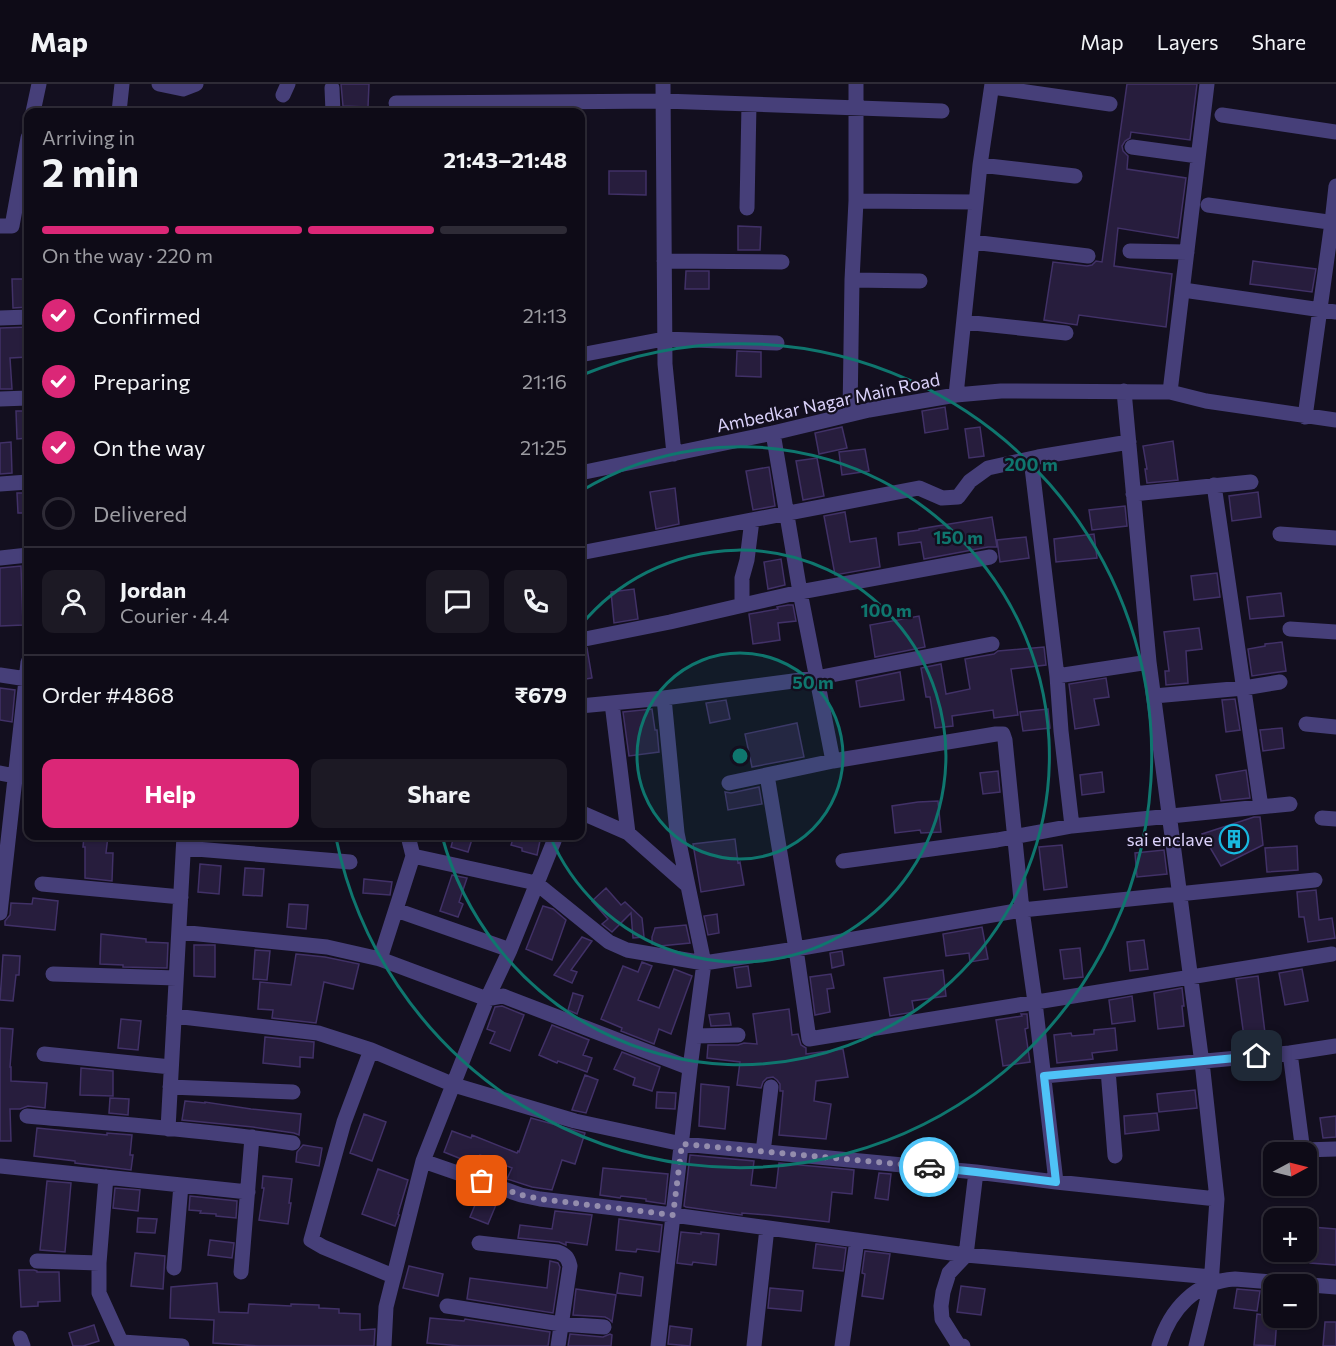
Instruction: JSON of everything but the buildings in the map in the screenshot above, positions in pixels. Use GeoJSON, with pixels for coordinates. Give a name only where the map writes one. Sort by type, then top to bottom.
{"type":"FeatureCollection","features":[{"type":"Feature","properties":{"kind":"street"},"geometry":{"type":"LineString","coordinates":[[34,108],[39,84]]}},
{"type":"Feature","properties":{"kind":"street"},"geometry":{"type":"LineString","coordinates":[[119,108],[122,84]]}},
{"type":"Feature","properties":{"kind":"street"},"geometry":{"type":"LineString","coordinates":[[159,84],[183,89],[196,84]]}},
{"type":"Feature","properties":{"kind":"street"},"geometry":{"type":"LineString","coordinates":[[663,84],[664,339],[674,454]]}},
{"type":"Feature","properties":{"kind":"street"},"geometry":{"type":"LineString","coordinates":[[850,414],[856,201],[856,84]]}},
{"type":"Feature","properties":{"kind":"street"},"geometry":{"type":"LineString","coordinates":[[1170,392],[1207,84]]}},
{"type":"Feature","properties":{"kind":"street"},"geometry":{"type":"LineString","coordinates":[[956,395],[980,165],[992,85],[1110,104]]}},
{"type":"Feature","properties":{"kind":"street"},"geometry":{"type":"LineString","coordinates":[[332,88],[333,108]]}},
{"type":"Feature","properties":{"kind":"street"},"geometry":{"type":"LineString","coordinates":[[396,103],[562,107],[663,101],[942,111]]}},
{"type":"Feature","properties":{"kind":"street"},"geometry":{"type":"LineString","coordinates":[[747,208],[749,104]]}},
{"type":"Feature","properties":{"kind":"street"},"geometry":{"type":"LineString","coordinates":[[1222,115],[1336,132]]}},
{"type":"Feature","properties":{"kind":"street"},"geometry":{"type":"LineString","coordinates":[[1132,147],[1198,156]]}},
{"type":"Feature","properties":{"kind":"street"},"geometry":{"type":"LineString","coordinates":[[0,226],[12,226],[24,160]]}},
{"type":"Feature","properties":{"kind":"street"},"geometry":{"type":"LineString","coordinates":[[980,165],[1075,176]]}},
{"type":"Feature","properties":{"kind":"street"},"geometry":{"type":"LineString","coordinates":[[1305,417],[1319,310],[1334,222],[1336,186]]}},
{"type":"Feature","properties":{"kind":"street"},"geometry":{"type":"LineString","coordinates":[[856,201],[976,202]]}},
{"type":"Feature","properties":{"kind":"street"},"geometry":{"type":"LineString","coordinates":[[1208,205],[1334,222]]}},
{"type":"Feature","properties":{"kind":"street"},"geometry":{"type":"LineString","coordinates":[[972,242],[1088,256]]}},
{"type":"Feature","properties":{"kind":"street"},"geometry":{"type":"LineString","coordinates":[[1130,251],[1187,252]]}},
{"type":"Feature","properties":{"kind":"street"},"geometry":{"type":"LineString","coordinates":[[664,261],[782,262]]}},
{"type":"Feature","properties":{"kind":"street"},"geometry":{"type":"LineString","coordinates":[[852,280],[920,281]]}},
{"type":"Feature","properties":{"kind":"street"},"geometry":{"type":"LineString","coordinates":[[1190,291],[1336,312]]}},
{"type":"Feature","properties":{"kind":"street"},"geometry":{"type":"LineString","coordinates":[[0,318],[24,317]]}},
{"type":"Feature","properties":{"kind":"street"},"geometry":{"type":"LineString","coordinates":[[964,322],[1066,333]]}},
{"type":"Feature","properties":{"kind":"street"},"geometry":{"type":"LineString","coordinates":[[585,354],[664,339],[777,343]]}},
{"type":"Feature","properties":{"kind":"street","name":"Ambedkar Nagar Main Road"},"geometry":{"type":"LineString","coordinates":[[585,472],[773,433],[869,410],[956,395],[1019,390],[1170,392],[1206,401],[1336,420]]}},
{"type":"Feature","properties":{"kind":"street"},"geometry":{"type":"LineString","coordinates":[[1124,391],[1149,662],[1217,1199],[1211,1281],[1196,1346]]}},
{"type":"Feature","properties":{"kind":"street"},"geometry":{"type":"LineString","coordinates":[[0,399],[24,398]]}},
{"type":"Feature","properties":{"kind":"street"},"geometry":{"type":"LineString","coordinates":[[773,433],[800,592],[833,761]]}},
{"type":"Feature","properties":{"kind":"street"},"geometry":{"type":"LineString","coordinates":[[585,552],[919,488],[942,498],[958,497],[970,481],[988,468],[1038,456],[1129,442]]}},
{"type":"Feature","properties":{"kind":"street"},"geometry":{"type":"LineString","coordinates":[[1031,459],[1072,826]]}},
{"type":"Feature","properties":{"kind":"street"},"geometry":{"type":"LineString","coordinates":[[0,484],[24,482]]}},
{"type":"Feature","properties":{"kind":"street"},"geometry":{"type":"LineString","coordinates":[[1133,494],[1251,482]]}},
{"type":"Feature","properties":{"kind":"street"},"geometry":{"type":"LineString","coordinates":[[1214,485],[1261,807]]}},
{"type":"Feature","properties":{"kind":"street"},"geometry":{"type":"LineString","coordinates":[[742,605],[742,578],[752,520]]}},
{"type":"Feature","properties":{"kind":"street"},"geometry":{"type":"LineString","coordinates":[[1280,534],[1336,538]]}},
{"type":"Feature","properties":{"kind":"street"},"geometry":{"type":"LineString","coordinates":[[0,558],[24,555]]}},
{"type":"Feature","properties":{"kind":"street"},"geometry":{"type":"LineString","coordinates":[[585,639],[800,592],[990,556]]}},
{"type":"Feature","properties":{"kind":"street"},"geometry":{"type":"LineString","coordinates":[[1290,628],[1336,632]]}},
{"type":"Feature","properties":{"kind":"street"},"geometry":{"type":"LineString","coordinates":[[585,706],[664,698],[816,678],[992,644]]}},
{"type":"Feature","properties":{"kind":"street"},"geometry":{"type":"LineString","coordinates":[[1057,676],[1149,662]]}},
{"type":"Feature","properties":{"kind":"street"},"geometry":{"type":"LineString","coordinates":[[0,675],[24,679]]}},
{"type":"Feature","properties":{"kind":"street"},"geometry":{"type":"LineString","coordinates":[[1154,696],[1244,688],[1280,682]]}},
{"type":"Feature","properties":{"kind":"street"},"geometry":{"type":"LineString","coordinates":[[0,913],[8,774],[24,694]]}},
{"type":"Feature","properties":{"kind":"street"},"geometry":{"type":"LineString","coordinates":[[658,1346],[704,963],[677,833],[664,698]]}},
{"type":"Feature","properties":{"kind":"street"},"geometry":{"type":"LineString","coordinates":[[612,703],[628,833]]}},
{"type":"Feature","properties":{"kind":"street"},"geometry":{"type":"LineString","coordinates":[[1306,724],[1336,726]]}},
{"type":"Feature","properties":{"kind":"street"},"geometry":{"type":"LineString","coordinates":[[729,783],[833,761],[1003,734],[1022,910],[1056,1182]]}},
{"type":"Feature","properties":{"kind":"street"},"geometry":{"type":"LineString","coordinates":[[767,775],[809,1039],[1332,954]]}},
{"type":"Feature","properties":{"kind":"street"},"geometry":{"type":"LineString","coordinates":[[843,861],[1014,837],[1072,826],[1290,804]]}},
{"type":"Feature","properties":{"kind":"street"},"geometry":{"type":"LineString","coordinates":[[585,814],[628,833],[688,886]]}},
{"type":"Feature","properties":{"kind":"street"},"geometry":{"type":"LineString","coordinates":[[380,959],[413,856],[409,840]]}},
{"type":"Feature","properties":{"kind":"street"},"geometry":{"type":"LineString","coordinates":[[384,1346],[386,1307],[423,1161],[487,999],[510,950],[554,841]]}},
{"type":"Feature","properties":{"kind":"street"},"geometry":{"type":"LineString","coordinates":[[168,1129],[184,842],[350,862]]}},
{"type":"Feature","properties":{"kind":"street"},"geometry":{"type":"LineString","coordinates":[[413,856],[536,883],[609,942],[627,950],[704,963],[1022,910],[1315,880]]}},
{"type":"Feature","properties":{"kind":"street"},"geometry":{"type":"LineString","coordinates":[[42,885],[181,897]]}},
{"type":"Feature","properties":{"kind":"street"},"geometry":{"type":"LineString","coordinates":[[396,910],[510,950]]}},
{"type":"Feature","properties":{"kind":"street"},"geometry":{"type":"LineString","coordinates":[[179,932],[327,947],[380,959],[487,999],[503,996],[690,1068]]}},
{"type":"Feature","properties":{"kind":"street"},"geometry":{"type":"LineString","coordinates":[[53,974],[176,978]]}},
{"type":"Feature","properties":{"kind":"street"},"geometry":{"type":"LineString","coordinates":[[174,1016],[318,1033],[371,1050],[454,1085],[575,1120],[682,1144],[976,1172],[1217,1199]]}},
{"type":"Feature","properties":{"kind":"street"},"geometry":{"type":"LineString","coordinates":[[695,1036],[738,1035]]}},
{"type":"Feature","properties":{"kind":"street"},"geometry":{"type":"LineString","coordinates":[[1044,1076],[1290,1053],[1336,1046]]}},
{"type":"Feature","properties":{"kind":"street"},"geometry":{"type":"LineString","coordinates":[[371,1050],[344,1122],[311,1240],[393,1276]]}},
{"type":"Feature","properties":{"kind":"street"},"geometry":{"type":"LineString","coordinates":[[1290,1053],[1302,1142]]}},
{"type":"Feature","properties":{"kind":"street"},"geometry":{"type":"LineString","coordinates":[[44,1054],[171,1067]]}},
{"type":"Feature","properties":{"kind":"street"},"geometry":{"type":"LineString","coordinates":[[1108,1070],[1115,1156]]}},
{"type":"Feature","properties":{"kind":"street"},"geometry":{"type":"LineString","coordinates":[[170,1087],[293,1092]]}},
{"type":"Feature","properties":{"kind":"street"},"geometry":{"type":"LineString","coordinates":[[764,1152],[771,1088]]}},
{"type":"Feature","properties":{"kind":"street"},"geometry":{"type":"LineString","coordinates":[[27,1116],[252,1137],[293,1143]]}},
{"type":"Feature","properties":{"kind":"street"},"geometry":{"type":"LineString","coordinates":[[241,1272],[252,1137]]}},
{"type":"Feature","properties":{"kind":"street"},"geometry":{"type":"LineString","coordinates":[[1317,1150],[1336,1149]]}},
{"type":"Feature","properties":{"kind":"street"},"geometry":{"type":"LineString","coordinates":[[423,1161],[521,1195],[540,1199],[966,1256],[1211,1281],[1235,1279],[1336,1287]]}},
{"type":"Feature","properties":{"kind":"street"},"geometry":{"type":"LineString","coordinates":[[0,1166],[248,1192]]}},
{"type":"Feature","properties":{"kind":"street"},"geometry":{"type":"LineString","coordinates":[[960,1346],[942,1319],[941,1306],[950,1273],[966,1256],[976,1172]]}},
{"type":"Feature","properties":{"kind":"street"},"geometry":{"type":"LineString","coordinates":[[106,1177],[99,1263],[99,1293],[123,1344],[182,1346]]}},
{"type":"Feature","properties":{"kind":"street"},"geometry":{"type":"LineString","coordinates":[[174,1268],[181,1185]]}},
{"type":"Feature","properties":{"kind":"street"},"geometry":{"type":"LineString","coordinates":[[754,1346],[767,1228]]}},
{"type":"Feature","properties":{"kind":"street"},"geometry":{"type":"LineString","coordinates":[[842,1346],[857,1240]]}},
{"type":"Feature","properties":{"kind":"street"},"geometry":{"type":"LineString","coordinates":[[479,1243],[558,1252],[567,1257],[570,1266],[558,1346]]}},
{"type":"Feature","properties":{"kind":"street"},"geometry":{"type":"LineString","coordinates":[[37,1261],[99,1263]]}},
{"type":"Feature","properties":{"kind":"street"},"geometry":{"type":"LineString","coordinates":[[1159,1346],[1163,1331],[1180,1305],[1211,1281]]}},
{"type":"Feature","properties":{"kind":"street"},"geometry":{"type":"LineString","coordinates":[[447,1306],[561,1324],[604,1327]]}},
{"type":"Feature","properties":{"kind":"way so far"},"geometry":{"type":"LineString","coordinates":[[482,1181],[521,1195],[540,1199],[673,1215],[682,1144],[929,1167]]}},
{"type":"Feature","properties":{"kind":"place","name":"sai enclave"},"geometry":{"type":"Point","coordinates":[1234,839]}},
{"type":"Feature","properties":{"kind":"route"},"geometry":{"type":"LineString","coordinates":[[929,1167],[1056,1182],[1044,1076],[1257,1056]]}}]}
